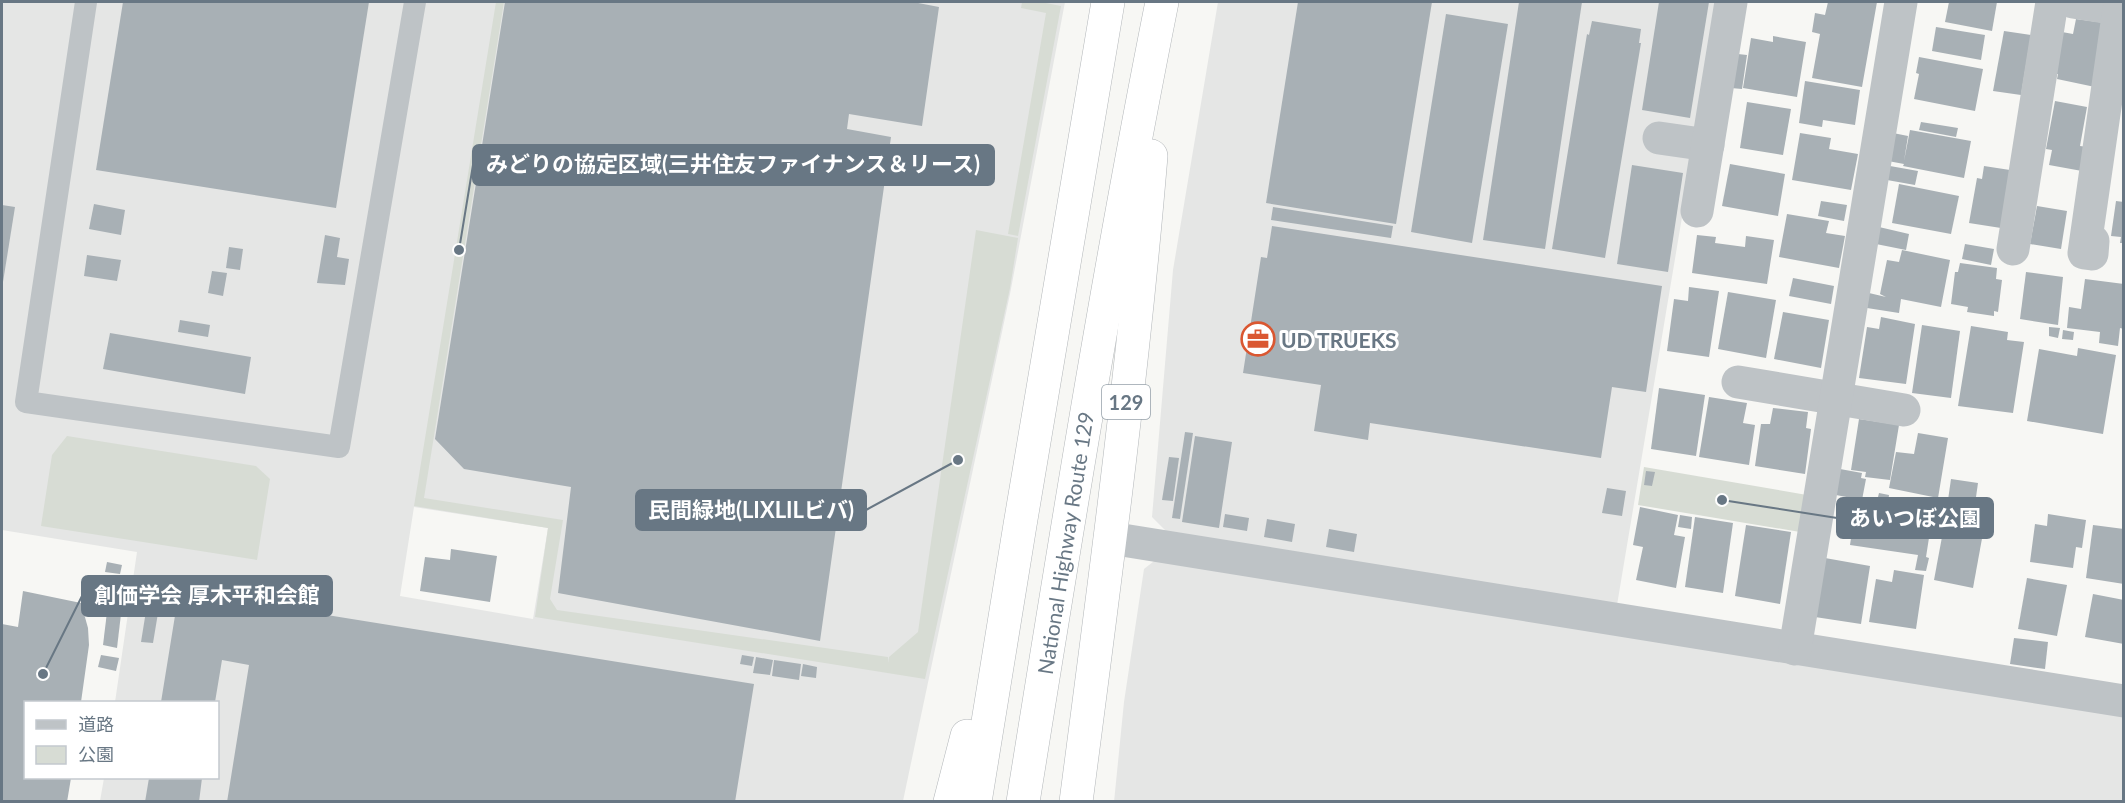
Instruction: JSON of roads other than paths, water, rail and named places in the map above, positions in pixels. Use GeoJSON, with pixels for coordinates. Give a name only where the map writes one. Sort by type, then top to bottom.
{"type":"FeatureCollection","features":[{"type":"Feature","properties":{"kind":"highway"},"geometry":{"type":"LineString","coordinates":[[975,801],[1108,2]]}},
{"type":"Feature","properties":{"kind":"highway","name":"129"},"geometry":{"type":"LineString","coordinates":[[1076,801],[1142,262],[1162,2]]}},
{"type":"Feature","properties":{"kind":"highway","name":"National Highway Route 129"},"geometry":{"type":"LineString","coordinates":[[1023,801],[1130,160],[1162,2]]}},
{"type":"Feature","properties":{"kind":"highway"},"geometry":{"type":"LineString","coordinates":[[950,801],[1020,525]]}},
{"type":"Feature","properties":{"kind":"street"},"geometry":{"type":"LineString","coordinates":[[1697,211],[1731,2]]}},
{"type":"Feature","properties":{"kind":"street"},"geometry":{"type":"LineString","coordinates":[[1795,648],[1901,2]]}},
{"type":"Feature","properties":{"kind":"street"},"geometry":{"type":"LineString","coordinates":[[2013,249],[2052,2]]}},
{"type":"Feature","properties":{"kind":"street"},"geometry":{"type":"LineString","coordinates":[[2073,2],[2121,10],[2108,184],[2084,253],[2092,254],[2093,241]]}},
{"type":"Feature","properties":{"kind":"street"},"geometry":{"type":"LineString","coordinates":[[1659,138],[1707,146]]}},
{"type":"Feature","properties":{"kind":"street"},"geometry":{"type":"LineString","coordinates":[[1738,382],[1904,410]]}},
{"type":"Feature","properties":{"kind":"street"},"geometry":{"type":"LineString","coordinates":[[1110,538],[2124,701]]}},
{"type":"Feature","properties":{"kind":"lane"},"geometry":{"type":"LineString","coordinates":[[86,2],[26,402],[339,447],[415,2]]}},
{"type":"Feature","properties":{"kind":"place","name":"みどりの協定区域(三井住友ファイナンス＆リース)"},"geometry":{"type":"Point","coordinates":[459,250]}},
{"type":"Feature","properties":{"kind":"place","name":"UD TRUEKS"},"geometry":{"type":"Point","coordinates":[1258,339]}},
{"type":"Feature","properties":{"kind":"place","name":"民間緑地(LIXLILビバ)"},"geometry":{"type":"Point","coordinates":[958,460]}},
{"type":"Feature","properties":{"kind":"place","name":"あいつぼ公園"},"geometry":{"type":"Point","coordinates":[1722,500]}},
{"type":"Feature","properties":{"kind":"place","name":"創価学会 厚木平和会館"},"geometry":{"type":"Point","coordinates":[43,674]}}]}
